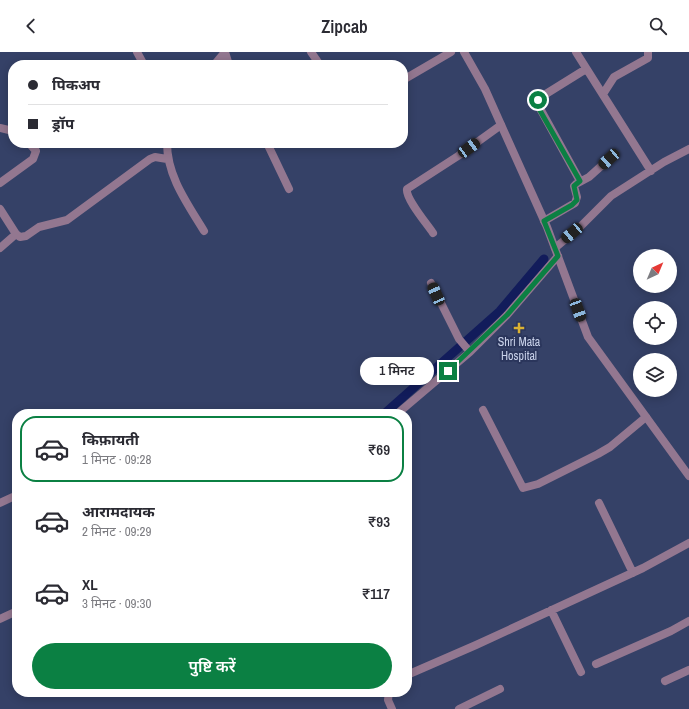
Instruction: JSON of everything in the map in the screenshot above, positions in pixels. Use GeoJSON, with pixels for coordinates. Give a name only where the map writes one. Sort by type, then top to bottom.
{"type":"FeatureCollection","features":[{"type":"Feature","properties":{"kind":"street"},"geometry":{"type":"LineString","coordinates":[[218,60],[225,52],[227,60]]}},
{"type":"Feature","properties":{"kind":"street"},"geometry":{"type":"LineString","coordinates":[[408,77],[450,52]]}},
{"type":"Feature","properties":{"kind":"street"},"geometry":{"type":"LineString","coordinates":[[464,52],[485,89],[544,221],[588,337],[689,476]]}},
{"type":"Feature","properties":{"kind":"street"},"geometry":{"type":"LineString","coordinates":[[576,52],[586,70],[603,94],[624,131],[651,171]]}},
{"type":"Feature","properties":{"kind":"street"},"geometry":{"type":"LineString","coordinates":[[603,94],[614,78],[648,58],[648,52]]}},
{"type":"Feature","properties":{"kind":"street"},"geometry":{"type":"LineString","coordinates":[[580,181],[537,103],[541,97],[586,70]]}},
{"type":"Feature","properties":{"kind":"street"},"geometry":{"type":"LineString","coordinates":[[434,233],[410,200],[407,189],[458,156],[501,125]]}},
{"type":"Feature","properties":{"kind":"street"},"geometry":{"type":"LineString","coordinates":[[0,183],[33,159],[36,151],[33,148]]}},
{"type":"Feature","properties":{"kind":"street"},"geometry":{"type":"LineString","coordinates":[[167,148],[167,159],[183,196],[204,231]]}},
{"type":"Feature","properties":{"kind":"street"},"geometry":{"type":"LineString","coordinates":[[269,148],[289,189]]}},
{"type":"Feature","properties":{"kind":"street"},"geometry":{"type":"LineString","coordinates":[[555,248],[581,226],[611,196],[689,149]]}},
{"type":"Feature","properties":{"kind":"street"},"geometry":{"type":"LineString","coordinates":[[0,209],[16,234],[20,237],[26,236],[39,227],[67,220],[150,159],[155,157],[167,159]]}},
{"type":"Feature","properties":{"kind":"street"},"geometry":{"type":"LineString","coordinates":[[544,221],[575,203],[577,197],[574,186],[589,176],[609,159]]}},
{"type":"Feature","properties":{"kind":"street"},"geometry":{"type":"LineString","coordinates":[[0,248],[16,234]]}},
{"type":"Feature","properties":{"kind":"street"},"geometry":{"type":"LineString","coordinates":[[403,409],[469,351],[507,315],[558,256]]}},
{"type":"Feature","properties":{"kind":"street"},"geometry":{"type":"LineString","coordinates":[[431,283],[446,317],[462,343],[469,351]]}},
{"type":"Feature","properties":{"kind":"street"},"geometry":{"type":"LineString","coordinates":[[483,410],[523,488],[538,484],[598,454],[610,447],[646,417]]}},
{"type":"Feature","properties":{"kind":"street"},"geometry":{"type":"LineString","coordinates":[[0,503],[12,497]]}},
{"type":"Feature","properties":{"kind":"street"},"geometry":{"type":"LineString","coordinates":[[599,503],[633,573]]}},
{"type":"Feature","properties":{"kind":"street"},"geometry":{"type":"LineString","coordinates":[[412,673],[633,573],[689,542]]}},
{"type":"Feature","properties":{"kind":"street"},"geometry":{"type":"LineString","coordinates":[[551,610],[581,672]]}},
{"type":"Feature","properties":{"kind":"street"},"geometry":{"type":"LineString","coordinates":[[0,619],[12,613]]}},
{"type":"Feature","properties":{"kind":"street"},"geometry":{"type":"LineString","coordinates":[[596,664],[671,632],[689,620]]}},
{"type":"Feature","properties":{"kind":"street"},"geometry":{"type":"LineString","coordinates":[[665,681],[689,670]]}},
{"type":"Feature","properties":{"kind":"street"},"geometry":{"type":"LineString","coordinates":[[459,709],[500,689]]}},
{"type":"Feature","properties":{"kind":"street"},"geometry":{"type":"LineString","coordinates":[[388,697],[388,700],[392,709]]}},
{"type":"Feature","properties":{"kind":"waterway"},"geometry":{"type":"LineString","coordinates":[[390,409],[500,311],[544,259]]}},
{"type":"Feature","properties":{"kind":"place","name":"Shri Mata Hospital"},"geometry":{"type":"Point","coordinates":[519,328]}},
{"type":"Feature","properties":{"kind":"route"},"geometry":{"type":"LineString","coordinates":[[448,371],[470,352],[507,315],[558,256],[544,221],[572,205],[577,200],[574,186],[580,181],[538,107],[538,100]]}}]}
